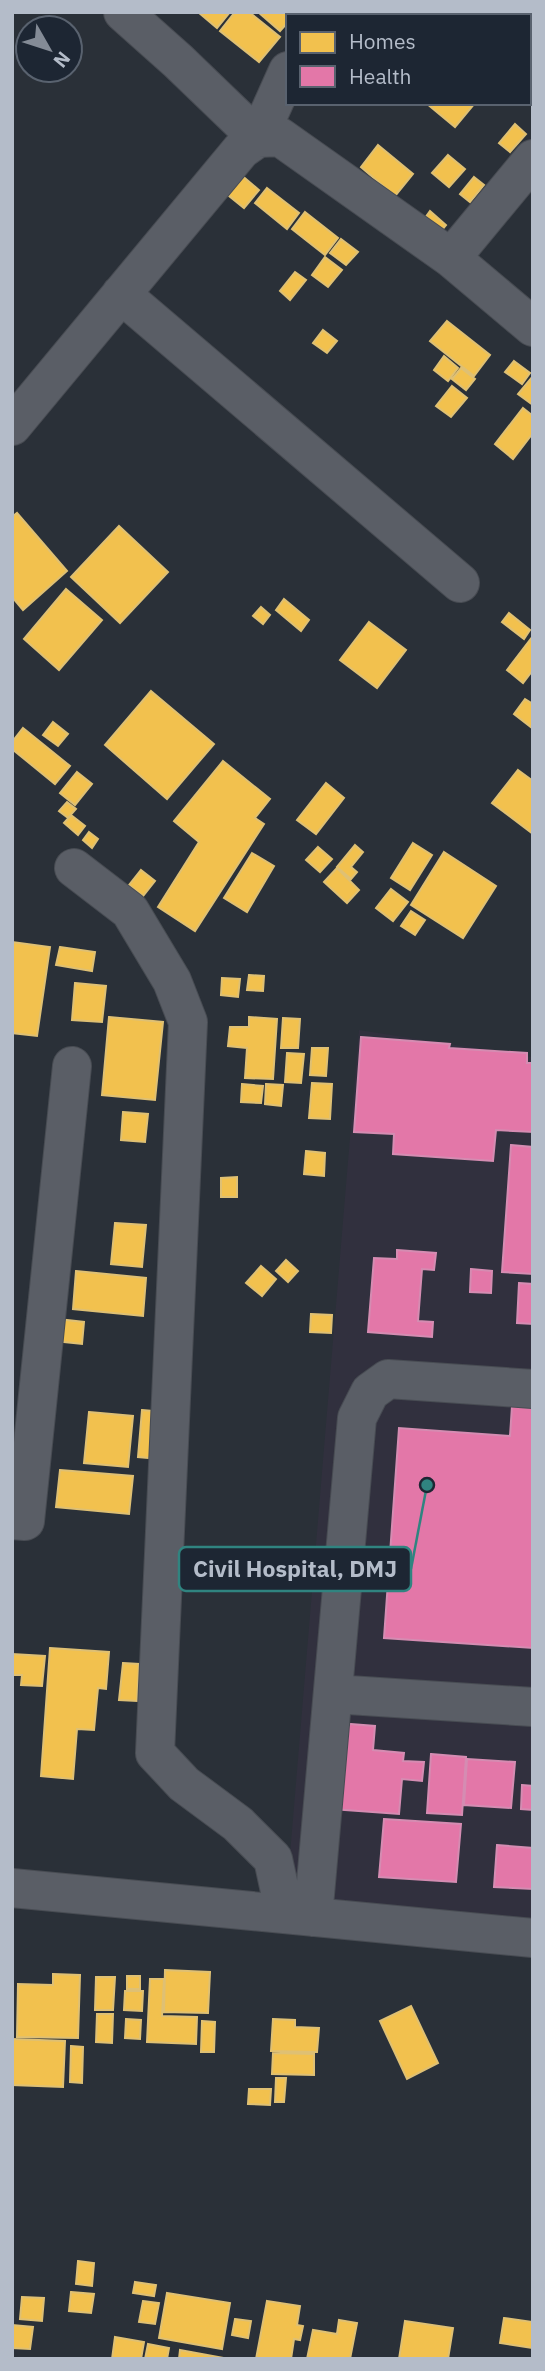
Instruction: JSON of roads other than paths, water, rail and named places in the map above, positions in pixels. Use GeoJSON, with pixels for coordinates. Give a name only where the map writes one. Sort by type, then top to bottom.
{"type":"FeatureCollection","features":[{"type":"Feature","properties":{"kind":"street"},"geometry":{"type":"LineString","coordinates":[[123,12],[258,138],[280,137],[451,258],[533,327]]}},
{"type":"Feature","properties":{"kind":"street"},"geometry":{"type":"LineString","coordinates":[[12,426],[241,150],[258,138],[286,75]]}},
{"type":"Feature","properties":{"kind":"street"},"geometry":{"type":"LineString","coordinates":[[451,258],[533,159]]}},
{"type":"Feature","properties":{"kind":"street"},"geometry":{"type":"LineString","coordinates":[[121,295],[460,583]]}},
{"type":"Feature","properties":{"kind":"street"},"geometry":{"type":"LineString","coordinates":[[74,868],[130,911],[172,981],[188,1022],[155,1753],[184,1784],[238,1824],[273,1859],[299,1915]]}},
{"type":"Feature","properties":{"kind":"street"},"geometry":{"type":"LineString","coordinates":[[12,1520],[25,1521],[26,1383],[72,1066]]}},
{"type":"Feature","properties":{"kind":"street"},"geometry":{"type":"LineString","coordinates":[[299,1915],[333,1694],[357,1418],[370,1392],[388,1379],[533,1390]]}},
{"type":"Feature","properties":{"kind":"street"},"geometry":{"type":"LineString","coordinates":[[333,1694],[533,1707]]}},
{"type":"Feature","properties":{"kind":"street"},"geometry":{"type":"LineString","coordinates":[[12,1888],[533,1938]]}},
{"type":"Feature","properties":{"kind":"place","name":"Civil Hospital, DMJ"},"geometry":{"type":"Point","coordinates":[427,1485]}}]}
